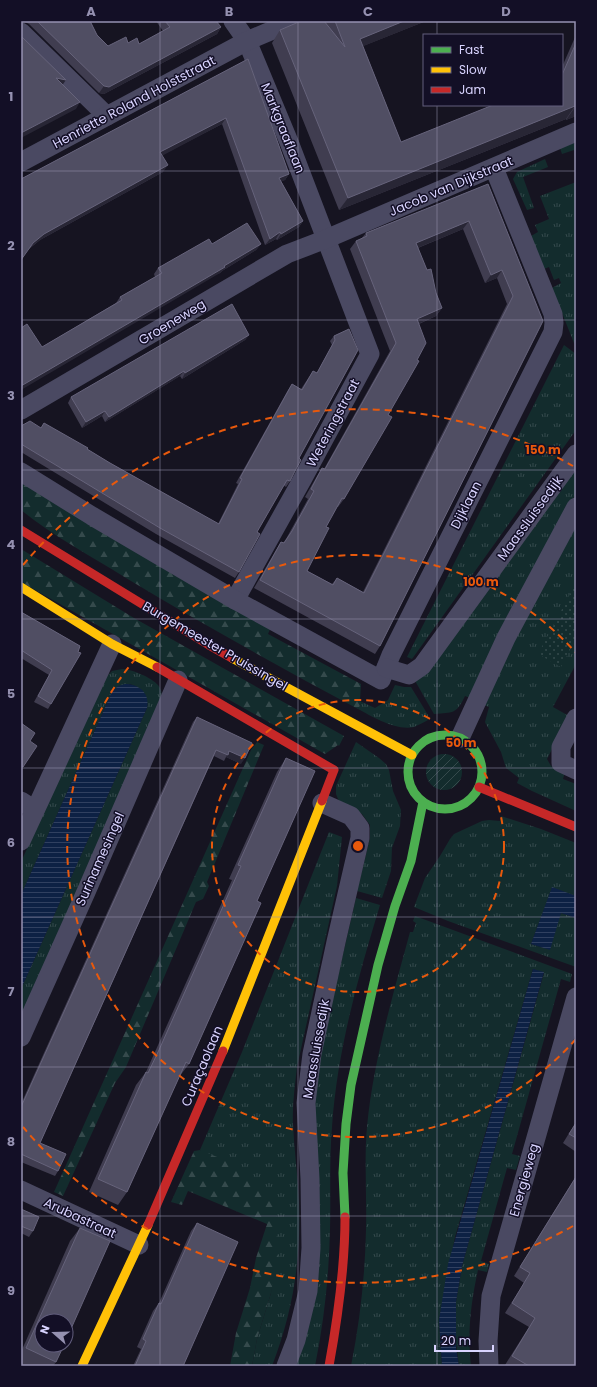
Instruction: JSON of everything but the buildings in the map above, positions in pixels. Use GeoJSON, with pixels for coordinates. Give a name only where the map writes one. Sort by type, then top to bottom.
{"type":"FeatureCollection","features":[{"type":"Feature","properties":{"kind":"street","name":"Markgraaflaan"},"geometry":{"type":"LineString","coordinates":[[233,21],[247,41],[326,239]]}},
{"type":"Feature","properties":{"kind":"street","name":"Henriette Roland Holststraat"},"geometry":{"type":"LineString","coordinates":[[21,162],[247,41],[294,21]]}},
{"type":"Feature","properties":{"kind":"street"},"geometry":{"type":"LineString","coordinates":[[21,32],[107,116]]}},
{"type":"Feature","properties":{"kind":"street","name":"Jacob van Dijkstraat"},"geometry":{"type":"LineString","coordinates":[[326,239],[576,132]]}},
{"type":"Feature","properties":{"kind":"street","name":"Dijklaan"},"geometry":{"type":"LineString","coordinates":[[384,674],[398,642],[553,332],[553,314],[494,168]]}},
{"type":"Feature","properties":{"kind":"street","name":"Groeneweg"},"geometry":{"type":"LineString","coordinates":[[21,410],[287,254],[326,239]]}},
{"type":"Feature","properties":{"kind":"street","name":"Weteringstraat"},"geometry":{"type":"LineString","coordinates":[[235,600],[370,354],[326,239]]}},
{"type":"Feature","properties":{"kind":"street","name":"Maassluissedijk"},"geometry":{"type":"LineString","coordinates":[[384,674],[409,675],[422,666],[576,454]]}},
{"type":"Feature","properties":{"kind":"street"},"geometry":{"type":"LineString","coordinates":[[21,472],[92,516],[235,600],[384,674]]}},
{"type":"Feature","properties":{"kind":"street"},"geometry":{"type":"LineString","coordinates":[[460,738],[506,638],[576,507]]}},
{"type":"Feature","properties":{"kind":"street","name":"Burgemeester Pruissingel"},"geometry":{"type":"LineString","coordinates":[[21,530],[209,645],[355,726],[412,755]]}},
{"type":"Feature","properties":{"kind":"street"},"geometry":{"type":"LineString","coordinates":[[21,587],[112,644],[178,680]]}},
{"type":"Feature","properties":{"kind":"street"},"geometry":{"type":"LineString","coordinates":[[21,841],[28,805],[112,644]]}},
{"type":"Feature","properties":{"kind":"street","name":"Curaçaolaan"},"geometry":{"type":"LineString","coordinates":[[82,1366],[139,1245],[236,1022],[334,770],[178,680]]}},
{"type":"Feature","properties":{"kind":"street","name":"Surinamesingel"},"geometry":{"type":"LineString","coordinates":[[21,1037],[178,680]]}},
{"type":"Feature","properties":{"kind":"street"},"geometry":{"type":"LineString","coordinates":[[576,718],[561,747],[561,763],[576,770]]}},
{"type":"Feature","properties":{"kind":"street"},"geometry":{"type":"LineString","coordinates":[[450,735],[460,738],[475,750],[480,759],[482,778],[475,794],[464,804],[440,812],[416,796],[409,780],[409,763],[412,755],[419,746],[428,739],[450,735]]}},
{"type":"Feature","properties":{"kind":"street"},"geometry":{"type":"LineString","coordinates":[[479,787],[576,827]]}},
{"type":"Feature","properties":{"kind":"street","name":"Maassluissedijk"},"geometry":{"type":"LineString","coordinates":[[286,1366],[296,1340],[308,1291],[311,1248],[310,1179],[306,1103],[312,1054],[360,838],[360,828],[351,816],[322,802]]}},
{"type":"Feature","properties":{"kind":"street"},"geometry":{"type":"LineString","coordinates":[[329,1366],[337,1320],[343,1258],[345,1218],[343,1173],[346,1124],[351,1085],[371,992],[385,937],[411,861],[423,802]]}},
{"type":"Feature","properties":{"kind":"street"},"geometry":{"type":"LineString","coordinates":[[411,861],[423,846]]}},
{"type":"Feature","properties":{"kind":"street","name":"Energieweg"},"geometry":{"type":"LineString","coordinates":[[489,1366],[488,1341],[490,1296],[576,996]]}},
{"type":"Feature","properties":{"kind":"street","name":"Arubastraat"},"geometry":{"type":"LineString","coordinates":[[21,1190],[139,1245]]}},
{"type":"Feature","properties":{"kind":"green space"},"geometry":{"type":"Polygon","coordinates":[[[572,140],[576,147],[576,153],[574,150],[562,154],[559,145],[572,140]]]}},
{"type":"Feature","properties":{"kind":"green space"},"geometry":{"type":"Polygon","coordinates":[[[545,159],[548,167],[523,177],[534,208],[527,210],[513,179],[517,172],[545,159]]]}},
{"type":"Feature","properties":{"kind":"green space"},"geometry":{"type":"Polygon","coordinates":[[[576,182],[576,345],[552,288],[561,283],[559,278],[554,280],[549,267],[544,269],[531,236],[538,232],[535,225],[549,219],[540,196],[576,182]]]}},
{"type":"Feature","properties":{"kind":"green space"},"geometry":{"type":"Polygon","coordinates":[[[564,345],[576,354],[576,430],[412,659],[407,657],[564,345]]]}},
{"type":"Feature","properties":{"kind":"green space"},"geometry":{"type":"Polygon","coordinates":[[[576,461],[576,493],[470,698],[465,696],[456,710],[434,714],[414,679],[576,461]]]}},
{"type":"Feature","properties":{"kind":"green space"},"geometry":{"type":"Polygon","coordinates":[[[21,480],[271,627],[268,634],[361,684],[360,701],[362,702],[358,709],[183,612],[72,546],[21,510],[21,480]]]}},
{"type":"Feature","properties":{"kind":"green space"},"geometry":{"type":"Polygon","coordinates":[[[576,521],[576,664],[553,707],[569,716],[547,759],[551,766],[565,772],[563,779],[576,784],[576,811],[517,783],[519,778],[506,768],[501,752],[485,722],[489,707],[484,705],[495,678],[576,521]]]}},
{"type":"Feature","properties":{"kind":"green space"},"geometry":{"type":"Polygon","coordinates":[[[21,549],[134,618],[344,736],[339,746],[338,745],[325,754],[21,582],[21,549]]]}},
{"type":"Feature","properties":{"kind":"green space"},"geometry":{"type":"Polygon","coordinates":[[[576,583],[576,638],[561,667],[538,654],[576,583]]]}},
{"type":"Feature","properties":{"kind":"green space"},"geometry":{"type":"Polygon","coordinates":[[[122,669],[136,672],[155,682],[161,690],[162,698],[21,1017],[21,989],[147,708],[147,700],[138,687],[130,684],[112,692],[21,895],[21,862],[103,680],[112,671],[122,669]]]}},
{"type":"Feature","properties":{"kind":"green space"},"geometry":{"type":"Polygon","coordinates":[[[395,685],[411,687],[428,715],[428,720],[414,727],[400,727],[371,716],[358,709],[362,702],[375,708],[388,700],[395,685]]]}},
{"type":"Feature","properties":{"kind":"green space"},"geometry":{"type":"Polygon","coordinates":[[[257,742],[264,745],[207,882],[209,886],[203,899],[196,902],[126,1067],[115,1083],[63,1196],[54,1192],[251,750],[257,742]]]}},
{"type":"Feature","properties":{"kind":"green space"},"geometry":{"type":"Polygon","coordinates":[[[356,742],[386,764],[389,770],[393,791],[401,810],[400,826],[392,848],[391,871],[382,898],[357,891],[370,838],[370,825],[362,814],[340,804],[336,794],[336,786],[356,742]]]}},
{"type":"Feature","properties":{"kind":"green space"},"geometry":{"type":"Polygon","coordinates":[[[444,754],[454,757],[459,762],[462,772],[459,782],[454,787],[444,790],[434,787],[429,782],[426,772],[429,762],[434,757],[444,754]]]}},
{"type":"Feature","properties":{"kind":"green space"},"geometry":{"type":"Polygon","coordinates":[[[501,816],[541,829],[576,843],[576,896],[552,888],[531,944],[544,948],[561,913],[576,918],[576,967],[448,921],[414,907],[425,878],[454,834],[482,821],[500,821],[501,816]]]}},
{"type":"Feature","properties":{"kind":"green space"},"geometry":{"type":"Polygon","coordinates":[[[329,832],[342,837],[337,886],[297,1067],[293,1103],[299,1224],[297,1266],[290,1306],[272,1366],[252,1366],[257,1339],[271,1293],[277,1218],[200,1150],[242,1052],[329,832]]]}},
{"type":"Feature","properties":{"kind":"green space"},"geometry":{"type":"Polygon","coordinates":[[[356,898],[380,905],[356,987],[344,1043],[335,1099],[332,1127],[326,1299],[315,1366],[294,1366],[318,1062],[356,898]]]}},
{"type":"Feature","properties":{"kind":"green space"},"geometry":{"type":"Polygon","coordinates":[[[415,916],[572,974],[570,982],[561,979],[512,1154],[520,1156],[516,1170],[507,1168],[481,1261],[489,1264],[487,1272],[478,1270],[470,1318],[469,1342],[471,1366],[459,1366],[455,1334],[456,1302],[462,1266],[544,973],[533,969],[455,1237],[439,1320],[442,1366],[351,1366],[363,1281],[366,1217],[366,1140],[370,1103],[384,1029],[410,932],[413,932],[416,923],[413,921],[415,916]]]}},
{"type":"Feature","properties":{"kind":"green space"},"geometry":{"type":"Polygon","coordinates":[[[200,1150],[244,1168],[266,1190],[274,1204],[277,1218],[278,1259],[271,1293],[257,1339],[252,1366],[230,1366],[236,1333],[250,1288],[256,1258],[267,1224],[188,1191],[182,1205],[171,1202],[194,1151],[200,1150]]]}},
{"type":"Feature","properties":{"kind":"water"},"geometry":{"type":"Polygon","coordinates":[[[130,684],[142,690],[147,698],[147,708],[21,989],[21,895],[112,692],[118,686],[130,684]]]}},
{"type":"Feature","properties":{"kind":"water"},"geometry":{"type":"Polygon","coordinates":[[[552,887],[576,896],[576,918],[561,913],[550,950],[531,944],[552,887]]]}},
{"type":"Feature","properties":{"kind":"water"},"geometry":{"type":"Polygon","coordinates":[[[533,969],[544,972],[462,1266],[456,1302],[456,1348],[459,1366],[442,1366],[439,1320],[448,1264],[533,969]]]}},
{"type":"Feature","properties":{"kind":"traffic: fast"},"geometry":{"type":"LineString","coordinates":[[445,735],[459,738],[471,746],[479,758],[482,772],[479,786],[471,798],[459,806],[445,809],[431,806],[419,798],[411,786],[408,772],[411,758],[419,746],[431,738],[445,735]]}},
{"type":"Feature","properties":{"kind":"traffic: fast"},"geometry":{"type":"LineString","coordinates":[[345,1217],[343,1173],[346,1124],[351,1085],[378,965],[395,906],[411,861],[423,802]]}},
{"type":"Feature","properties":{"kind":"traffic: slow"},"geometry":{"type":"LineString","coordinates":[[21,587],[112,644],[157,667]]}},
{"type":"Feature","properties":{"kind":"traffic: slow"},"geometry":{"type":"LineString","coordinates":[[232,658],[412,755]]}},
{"type":"Feature","properties":{"kind":"traffic: slow"},"geometry":{"type":"LineString","coordinates":[[223,1051],[322,801]]}},
{"type":"Feature","properties":{"kind":"traffic: slow"},"geometry":{"type":"LineString","coordinates":[[82,1366],[148,1225]]}},
{"type":"Feature","properties":{"kind":"traffic: jam"},"geometry":{"type":"LineString","coordinates":[[21,530],[232,658]]}},
{"type":"Feature","properties":{"kind":"traffic: jam"},"geometry":{"type":"LineString","coordinates":[[157,667],[334,770],[322,801]]}},
{"type":"Feature","properties":{"kind":"traffic: jam"},"geometry":{"type":"LineString","coordinates":[[479,787],[576,827]]}},
{"type":"Feature","properties":{"kind":"traffic: jam"},"geometry":{"type":"LineString","coordinates":[[148,1225],[223,1051]]}},
{"type":"Feature","properties":{"kind":"traffic: jam"},"geometry":{"type":"LineString","coordinates":[[329,1366],[340,1292],[344,1254],[345,1217]]}}]}
